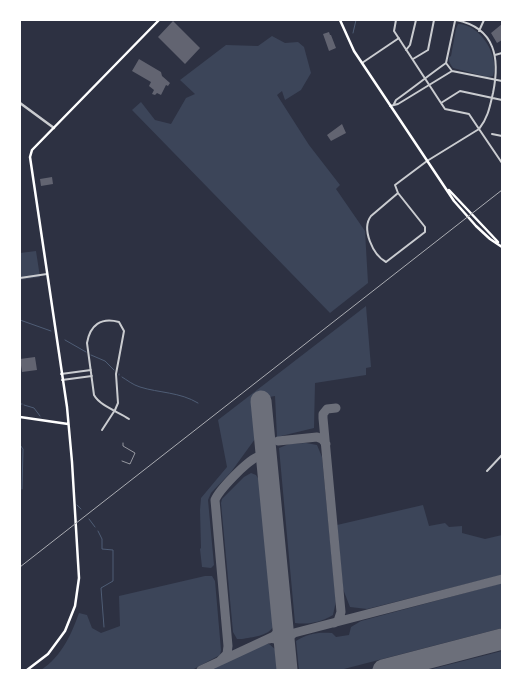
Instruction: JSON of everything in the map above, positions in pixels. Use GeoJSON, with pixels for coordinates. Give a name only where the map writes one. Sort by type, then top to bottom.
{"type":"FeatureCollection","features":[{"type":"Feature","properties":{"kind":"main road"},"geometry":{"type":"LineString","coordinates":[[27,670],[48,654],[60,639],[72,615],[77,597],[79,578],[68,424],[30,157],[32,150],[159,20]]}},
{"type":"Feature","properties":{"kind":"main road"},"geometry":{"type":"LineString","coordinates":[[340,20],[362,63],[392,105],[454,201],[490,239],[502,247]]}},
{"type":"Feature","properties":{"kind":"main road"},"geometry":{"type":"LineString","coordinates":[[20,417],[68,424]]}},
{"type":"Feature","properties":{"kind":"street"},"geometry":{"type":"LineString","coordinates":[[396,20],[394,31],[445,109],[469,114],[502,163]]}},
{"type":"Feature","properties":{"kind":"street"},"geometry":{"type":"LineString","coordinates":[[406,50],[410,46],[416,20]]}},
{"type":"Feature","properties":{"kind":"street"},"geometry":{"type":"LineString","coordinates":[[412,60],[428,50],[434,20]]}},
{"type":"Feature","properties":{"kind":"street"},"geometry":{"type":"LineString","coordinates":[[392,105],[446,63],[456,20],[468,24],[488,39],[496,55],[495,80],[486,121],[479,128],[427,161],[395,185],[398,193],[425,227],[425,232],[386,262],[381,259],[370,245],[368,220],[398,193]]}},
{"type":"Feature","properties":{"kind":"street"},"geometry":{"type":"LineString","coordinates":[[479,31],[484,20]]}},
{"type":"Feature","properties":{"kind":"street"},"geometry":{"type":"LineString","coordinates":[[152,21],[155,24]]}},
{"type":"Feature","properties":{"kind":"street"},"geometry":{"type":"LineString","coordinates":[[362,63],[399,38]]}},
{"type":"Feature","properties":{"kind":"street"},"geometry":{"type":"LineString","coordinates":[[496,55],[502,53]]}},
{"type":"Feature","properties":{"kind":"street"},"geometry":{"type":"LineString","coordinates":[[446,63],[452,71],[502,81]]}},
{"type":"Feature","properties":{"kind":"street"},"geometry":{"type":"LineString","coordinates":[[392,105],[398,104],[452,71]]}},
{"type":"Feature","properties":{"kind":"street"},"geometry":{"type":"LineString","coordinates":[[441,103],[460,92],[502,100]]}},
{"type":"Feature","properties":{"kind":"street"},"geometry":{"type":"LineString","coordinates":[[20,103],[54,128]]}},
{"type":"Feature","properties":{"kind":"street"},"geometry":{"type":"LineString","coordinates":[[492,134],[502,136]]}},
{"type":"Feature","properties":{"kind":"street"},"geometry":{"type":"LineString","coordinates":[[20,278],[46,274]]}},
{"type":"Feature","properties":{"kind":"street"},"geometry":{"type":"LineString","coordinates":[[102,430],[115,410],[118,403],[117,367],[124,331],[119,322],[110,320],[100,321],[88,335],[87,343],[96,398],[115,410],[129,419]]}},
{"type":"Feature","properties":{"kind":"street"},"geometry":{"type":"LineString","coordinates":[[61,374],[91,370]]}},
{"type":"Feature","properties":{"kind":"street"},"geometry":{"type":"LineString","coordinates":[[62,380],[92,376]]}},
{"type":"Feature","properties":{"kind":"street"},"geometry":{"type":"LineString","coordinates":[[487,470],[502,455]]}},
{"type":"Feature","properties":{"kind":"path"},"geometry":{"type":"LineString","coordinates":[[122,461],[130,464],[135,453],[123,446],[123,443]]}},
{"type":"Feature","properties":{"kind":"shaded area"},"geometry":{"type":"Polygon","coordinates":[[[458,24],[474,29],[486,42],[494,59],[493,76],[487,77],[453,68],[449,58],[458,24]]]}},
{"type":"Feature","properties":{"kind":"shaded area"},"geometry":{"type":"Polygon","coordinates":[[[272,36],[285,43],[298,42],[304,47],[311,73],[301,90],[285,100],[282,91],[277,95],[309,145],[340,185],[336,189],[365,231],[368,283],[330,313],[132,110],[141,102],[155,120],[171,124],[186,98],[195,94],[180,80],[226,45],[258,46],[272,36]]]}},
{"type":"Feature","properties":{"kind":"shaded area"},"geometry":{"type":"Polygon","coordinates":[[[36,251],[40,277],[20,280],[20,253],[36,251]]]}},
{"type":"Feature","properties":{"kind":"shaded area"},"geometry":{"type":"Polygon","coordinates":[[[366,306],[371,367],[366,368],[366,375],[315,383],[314,428],[277,437],[275,396],[251,400],[255,439],[231,472],[211,493],[208,500],[214,565],[211,568],[202,567],[200,549],[201,498],[227,467],[218,420],[366,306]]]}},
{"type":"Feature","properties":{"kind":"shaded area"},"geometry":{"type":"Polygon","coordinates":[[[306,443],[317,445],[322,457],[336,601],[333,615],[315,622],[300,624],[295,623],[279,448],[289,444],[306,443]]]}},
{"type":"Feature","properties":{"kind":"shaded area"},"geometry":{"type":"Polygon","coordinates":[[[251,473],[256,475],[259,480],[273,627],[264,634],[237,639],[233,632],[221,503],[222,499],[244,477],[251,473]]]}},
{"type":"Feature","properties":{"kind":"shaded area"},"geometry":{"type":"Polygon","coordinates":[[[423,505],[429,526],[445,523],[449,527],[462,526],[462,533],[485,539],[502,535],[502,575],[367,609],[350,607],[343,589],[337,525],[423,505]]]}},
{"type":"Feature","properties":{"kind":"shaded area"},"geometry":{"type":"Polygon","coordinates":[[[212,576],[215,581],[220,655],[192,670],[41,670],[60,652],[69,637],[79,613],[87,615],[92,628],[101,633],[120,626],[119,596],[212,576]]]}},
{"type":"Feature","properties":{"kind":"shaded area"},"geometry":{"type":"Polygon","coordinates":[[[502,583],[502,628],[340,670],[299,670],[296,641],[305,636],[322,633],[332,633],[336,637],[349,635],[351,627],[361,621],[502,583]]]}},
{"type":"Feature","properties":{"kind":"shaded area"},"geometry":{"type":"Polygon","coordinates":[[[265,644],[269,644],[275,649],[277,670],[210,670],[265,644]]]}},
{"type":"Feature","properties":{"kind":"shaded area"},"geometry":{"type":"Polygon","coordinates":[[[502,651],[502,670],[428,670],[502,651]]]}},
{"type":"Feature","properties":{"kind":"building"},"geometry":{"type":"Polygon","coordinates":[[[173,21],[200,48],[185,64],[158,37],[173,21]]]}},
{"type":"Feature","properties":{"kind":"building"},"geometry":{"type":"Polygon","coordinates":[[[502,24],[502,40],[497,43],[491,33],[502,24]]]}},
{"type":"Feature","properties":{"kind":"building"},"geometry":{"type":"Polygon","coordinates":[[[329,32],[336,48],[329,51],[323,34],[329,32]]]}},
{"type":"Feature","properties":{"kind":"building"},"geometry":{"type":"Polygon","coordinates":[[[139,59],[161,72],[162,76],[170,83],[168,86],[166,85],[161,95],[157,93],[155,95],[152,94],[154,90],[149,86],[151,82],[132,71],[139,59]]]}},
{"type":"Feature","properties":{"kind":"building"},"geometry":{"type":"Polygon","coordinates":[[[342,124],[346,133],[331,141],[327,135],[342,124]]]}},
{"type":"Feature","properties":{"kind":"building"},"geometry":{"type":"Polygon","coordinates":[[[52,177],[53,184],[41,186],[40,179],[52,177]]]}},
{"type":"Feature","properties":{"kind":"building"},"geometry":{"type":"Polygon","coordinates":[[[35,357],[37,370],[22,372],[20,359],[35,357]]]}},
{"type":"Feature","properties":{"kind":"waterway"},"geometry":{"type":"LineString","coordinates":[[353,33],[356,20]]}},
{"type":"Feature","properties":{"kind":"waterway"},"geometry":{"type":"LineString","coordinates":[[20,320],[51,331]]}},
{"type":"Feature","properties":{"kind":"waterway"},"geometry":{"type":"LineString","coordinates":[[65,340],[86,352]]}},
{"type":"Feature","properties":{"kind":"waterway"},"geometry":{"type":"LineString","coordinates":[[91,355],[105,361],[114,370]]}},
{"type":"Feature","properties":{"kind":"waterway"},"geometry":{"type":"LineString","coordinates":[[122,377],[137,386],[184,397],[198,403]]}},
{"type":"Feature","properties":{"kind":"waterway"},"geometry":{"type":"LineString","coordinates":[[24,405],[34,408],[40,416]]}},
{"type":"Feature","properties":{"kind":"waterway"},"geometry":{"type":"LineString","coordinates":[[20,445],[23,449],[22,489]]}},
{"type":"Feature","properties":{"kind":"waterway"},"geometry":{"type":"LineString","coordinates":[[77,505],[81,509]]}},
{"type":"Feature","properties":{"kind":"waterway"},"geometry":{"type":"LineString","coordinates":[[89,519],[95,527]]}},
{"type":"Feature","properties":{"kind":"waterway"},"geometry":{"type":"LineString","coordinates":[[98,531],[102,539],[102,549],[113,550],[113,581],[101,588],[104,627]]}},
{"type":"Feature","properties":{"kind":"taxiway"},"geometry":{"type":"LineString","coordinates":[[334,623],[338,621],[341,612],[323,414],[327,409],[336,408]]}},
{"type":"Feature","properties":{"kind":"taxiway"},"geometry":{"type":"LineString","coordinates":[[278,441],[317,437],[326,444]]}},
{"type":"Feature","properties":{"kind":"taxiway"},"geometry":{"type":"LineString","coordinates":[[220,661],[227,654],[228,646],[215,500],[233,477],[246,464],[257,457]]}},
{"type":"Feature","properties":{"kind":"taxiway"},"geometry":{"type":"LineString","coordinates":[[285,645],[289,637],[294,633],[502,579]]}},
{"type":"Feature","properties":{"kind":"taxiway"},"geometry":{"type":"LineString","coordinates":[[201,670],[274,636],[282,628],[282,618]]}},
{"type":"Feature","properties":{"kind":"taxiway"},"geometry":{"type":"LineString","coordinates":[[268,639],[280,641],[285,652]]}},
{"type":"Feature","properties":{"kind":"runway"},"geometry":{"type":"LineString","coordinates":[[261,401],[287,670]]}},
{"type":"Feature","properties":{"kind":"runway"},"geometry":{"type":"LineString","coordinates":[[383,670],[502,639]]}},
{"type":"Feature","properties":{"kind":"railway"},"geometry":{"type":"LineString","coordinates":[[20,567],[502,190]]}}]}
